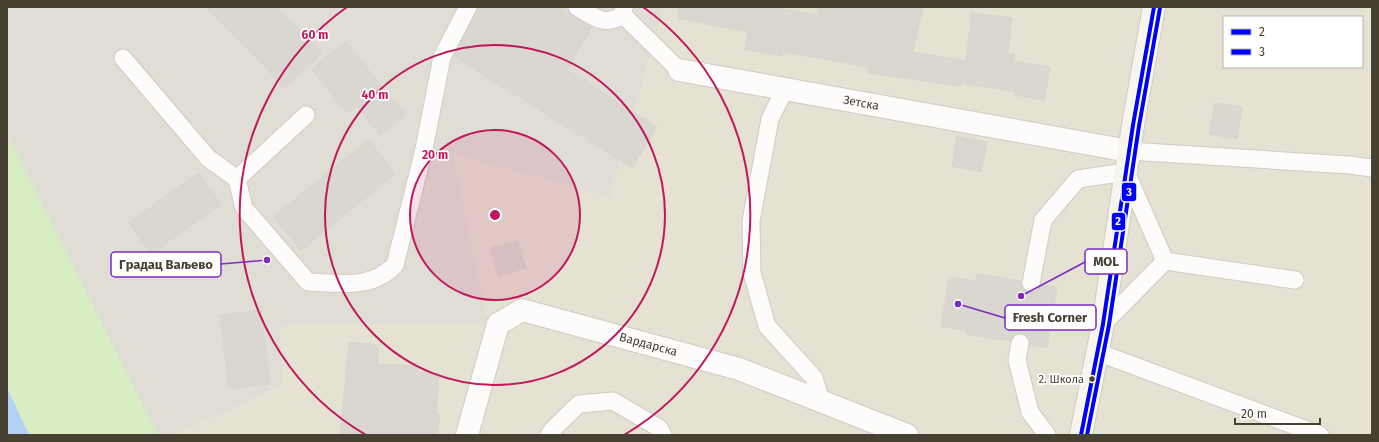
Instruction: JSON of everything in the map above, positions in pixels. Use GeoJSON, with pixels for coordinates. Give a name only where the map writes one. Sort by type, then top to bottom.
{"type":"FeatureCollection","features":[{"type":"Feature","properties":{"kind":"main road"},"geometry":{"type":"LineString","coordinates":[[1081,435],[1103,324],[1129,151],[1154,7]]}},
{"type":"Feature","properties":{"kind":"street","name":"Зетска"},"geometry":{"type":"LineString","coordinates":[[679,70],[1129,151]]}},
{"type":"Feature","properties":{"kind":"street","name":"Вардарска"},"geometry":{"type":"LineString","coordinates":[[467,435],[498,324],[522,310],[740,369],[907,435]]}},
{"type":"Feature","properties":{"kind":"lane"},"geometry":{"type":"LineString","coordinates":[[123,58],[208,158],[237,179],[244,208],[308,282],[359,283],[372,280],[387,273],[395,265],[424,149],[442,57],[468,7]]}},
{"type":"Feature","properties":{"kind":"lane"},"geometry":{"type":"LineString","coordinates":[[578,7],[596,19],[602,21],[616,20],[624,11]]}},
{"type":"Feature","properties":{"kind":"lane","name":"Зетска"},"geometry":{"type":"LineString","coordinates":[[624,11],[679,70]]}},
{"type":"Feature","properties":{"kind":"lane"},"geometry":{"type":"LineString","coordinates":[[785,89],[770,119],[751,221],[752,273],[767,326],[814,378],[820,401]]}},
{"type":"Feature","properties":{"kind":"lane"},"geometry":{"type":"LineString","coordinates":[[237,179],[306,115]]}},
{"type":"Feature","properties":{"kind":"lane"},"geometry":{"type":"LineString","coordinates":[[1129,151],[1349,165],[1372,168]]}},
{"type":"Feature","properties":{"kind":"lane"},"geometry":{"type":"LineString","coordinates":[[1031,283],[1044,220],[1078,179],[1126,172],[1166,261]]}},
{"type":"Feature","properties":{"kind":"lane"},"geometry":{"type":"LineString","coordinates":[[1166,261],[1296,280]]}},
{"type":"Feature","properties":{"kind":"lane"},"geometry":{"type":"LineString","coordinates":[[1103,324],[1166,261]]}},
{"type":"Feature","properties":{"kind":"lane"},"geometry":{"type":"LineString","coordinates":[[1020,343],[1017,360],[1030,412],[1047,435]]}},
{"type":"Feature","properties":{"kind":"lane"},"geometry":{"type":"LineString","coordinates":[[1097,352],[1320,435]]}},
{"type":"Feature","properties":{"kind":"lane"},"geometry":{"type":"LineString","coordinates":[[549,435],[552,430],[579,404],[613,401],[659,428],[663,435]]}},
{"type":"Feature","properties":{"kind":"shaded area"},"geometry":{"type":"Polygon","coordinates":[[[7,7],[1372,7],[1372,435],[7,435],[7,7]]]}},
{"type":"Feature","properties":{"kind":"shaded area"},"geometry":{"type":"Polygon","coordinates":[[[7,7],[663,7],[610,197],[453,153],[488,323],[279,325],[282,384],[174,435],[148,435],[7,156],[7,7]]]}},
{"type":"Feature","properties":{"kind":"green space"},"geometry":{"type":"Polygon","coordinates":[[[7,136],[158,435],[29,435],[7,388],[7,136]]]}},
{"type":"Feature","properties":{"kind":"water"},"geometry":{"type":"Polygon","coordinates":[[[7,388],[29,435],[7,435],[7,388]]]}},
{"type":"Feature","properties":{"kind":"building"},"geometry":{"type":"Polygon","coordinates":[[[206,7],[277,7],[322,53],[285,88],[206,7]]]}},
{"type":"Feature","properties":{"kind":"building"},"geometry":{"type":"Polygon","coordinates":[[[482,7],[557,7],[592,27],[567,70],[657,127],[632,168],[454,56],[468,29],[482,7]]]}},
{"type":"Feature","properties":{"kind":"building"},"geometry":{"type":"Polygon","coordinates":[[[679,7],[771,7],[817,15],[818,7],[923,7],[913,52],[966,61],[972,13],[1012,18],[1008,53],[1015,54],[1014,61],[1050,67],[1044,100],[1015,95],[1016,92],[962,83],[961,86],[868,73],[869,67],[783,52],[782,56],[745,50],[748,32],[678,18],[679,7]]]}},
{"type":"Feature","properties":{"kind":"building"},"geometry":{"type":"Polygon","coordinates":[[[346,42],[405,115],[380,135],[357,105],[347,113],[312,69],[346,42]]]}},
{"type":"Feature","properties":{"kind":"building"},"geometry":{"type":"Polygon","coordinates":[[[1215,103],[1242,107],[1237,139],[1209,134],[1215,103]]]}},
{"type":"Feature","properties":{"kind":"building"},"geometry":{"type":"Polygon","coordinates":[[[957,136],[987,142],[981,172],[952,166],[957,136]]]}},
{"type":"Feature","properties":{"kind":"building"},"geometry":{"type":"Polygon","coordinates":[[[369,140],[395,174],[301,250],[274,216],[369,140]]]}},
{"type":"Feature","properties":{"kind":"building"},"geometry":{"type":"Polygon","coordinates":[[[198,173],[221,204],[151,254],[129,223],[198,173]]]}},
{"type":"Feature","properties":{"kind":"building"},"geometry":{"type":"Polygon","coordinates":[[[518,241],[526,268],[498,276],[490,248],[518,241]]]}},
{"type":"Feature","properties":{"kind":"building"},"geometry":{"type":"Polygon","coordinates":[[[977,274],[1021,281],[1021,286],[1024,290],[1030,293],[1038,290],[1041,285],[1057,287],[1047,347],[1030,345],[1029,339],[1022,333],[1016,334],[1010,341],[967,334],[967,331],[941,326],[949,277],[976,281],[977,274]]]}},
{"type":"Feature","properties":{"kind":"building"},"geometry":{"type":"Polygon","coordinates":[[[261,310],[270,384],[229,389],[220,315],[261,310]]]}},
{"type":"Feature","properties":{"kind":"building"},"geometry":{"type":"Polygon","coordinates":[[[349,342],[379,345],[377,364],[419,366],[418,372],[439,374],[436,414],[440,414],[437,435],[340,435],[349,342]]]}},
{"type":"Feature","properties":{"kind":"transit line","name":"2"},"geometry":{"type":"LineString","coordinates":[[1081,435],[1103,324],[1133,125],[1154,7]]}},
{"type":"Feature","properties":{"kind":"transit line","name":"3"},"geometry":{"type":"LineString","coordinates":[[1087,435],[1109,325],[1139,126],[1160,8]]}},
{"type":"Feature","properties":{"kind":"place","name":"Градац Ваљево"},"geometry":{"type":"Point","coordinates":[267,260]}},
{"type":"Feature","properties":{"kind":"place","name":"MOL"},"geometry":{"type":"Point","coordinates":[1021,296]}},
{"type":"Feature","properties":{"kind":"place","name":"Fresh Corner"},"geometry":{"type":"Point","coordinates":[958,304]}},
{"type":"Feature","properties":{"kind":"place","name":"2. Школа"},"geometry":{"type":"Point","coordinates":[1092,379]}}]}
